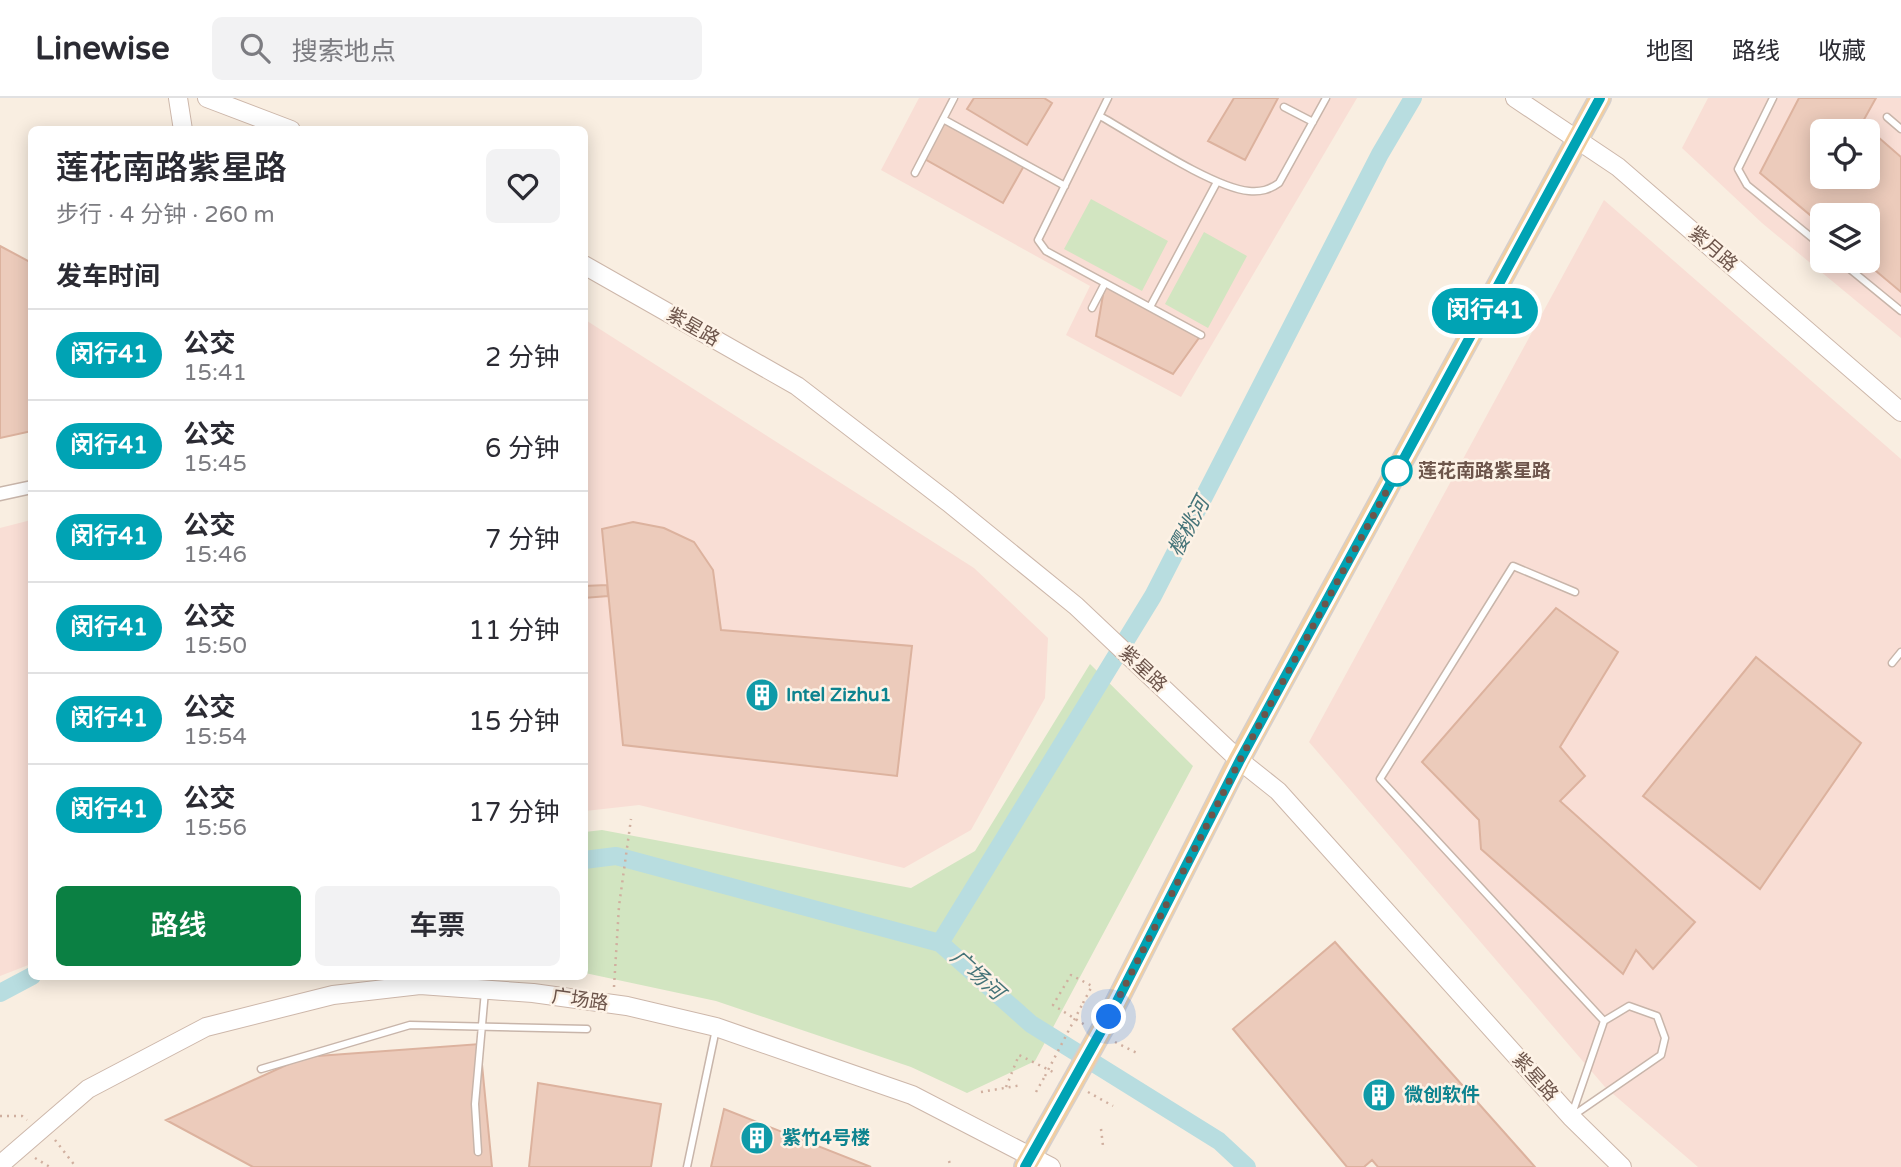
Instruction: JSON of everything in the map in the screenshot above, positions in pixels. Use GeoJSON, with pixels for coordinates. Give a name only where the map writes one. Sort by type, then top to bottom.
{"type":"FeatureCollection","features":[{"type":"Feature","properties":{"kind":"main road"},"geometry":{"type":"LineString","coordinates":[[1028,1161],[1109,1017],[1240,760],[1600,98]]}},
{"type":"Feature","properties":{"kind":"street"},"geometry":{"type":"LineString","coordinates":[[178,98],[182,126]]}},
{"type":"Feature","properties":{"kind":"street"},"geometry":{"type":"LineString","coordinates":[[207,98],[280,126]]}},
{"type":"Feature","properties":{"kind":"street","name":"紫月路"},"geometry":{"type":"LineString","coordinates":[[1515,98],[1618,167],[1901,411]]}},
{"type":"Feature","properties":{"kind":"street","name":"紫星路"},"geometry":{"type":"LineString","coordinates":[[588,267],[797,386],[948,502],[1076,606],[1240,760],[1278,792],[1571,1117],[1622,1167]]}},
{"type":"Feature","properties":{"kind":"street"},"geometry":{"type":"LineString","coordinates":[[0,494],[28,487]]}},
{"type":"Feature","properties":{"kind":"street","name":"广场路"},"geometry":{"type":"LineString","coordinates":[[0,1165],[88,1089],[206,1027],[377,982],[613,1004],[716,1027],[912,1095],[1028,1161],[1051,1167]]}},
{"type":"Feature","properties":{"kind":"lane"},"geometry":{"type":"LineString","coordinates":[[915,173],[954,98]]}},
{"type":"Feature","properties":{"kind":"lane"},"geometry":{"type":"LineString","coordinates":[[1108,98],[1038,240],[1046,251],[1201,335]]}},
{"type":"Feature","properties":{"kind":"lane"},"geometry":{"type":"LineString","coordinates":[[1100,116],[1217,182],[1247,191],[1268,190],[1279,183],[1326,98]]}},
{"type":"Feature","properties":{"kind":"lane"},"geometry":{"type":"LineString","coordinates":[[1773,98],[1738,169],[1747,185],[1810,236]]}},
{"type":"Feature","properties":{"kind":"lane"},"geometry":{"type":"LineString","coordinates":[[1284,107],[1313,121]]}},
{"type":"Feature","properties":{"kind":"lane"},"geometry":{"type":"LineString","coordinates":[[1887,117],[1901,129]]}},
{"type":"Feature","properties":{"kind":"lane"},"geometry":{"type":"LineString","coordinates":[[943,119],[1065,186]]}},
{"type":"Feature","properties":{"kind":"lane"},"geometry":{"type":"LineString","coordinates":[[1150,307],[1217,182]]}},
{"type":"Feature","properties":{"kind":"lane"},"geometry":{"type":"LineString","coordinates":[[1855,273],[1901,311]]}},
{"type":"Feature","properties":{"kind":"lane"},"geometry":{"type":"LineString","coordinates":[[1091,308],[1105,283]]}},
{"type":"Feature","properties":{"kind":"lane"},"geometry":{"type":"LineString","coordinates":[[1575,592],[1513,566],[1380,779],[1604,1021]]}},
{"type":"Feature","properties":{"kind":"lane"},"geometry":{"type":"LineString","coordinates":[[1892,663],[1901,652]]}},
{"type":"Feature","properties":{"kind":"lane"},"geometry":{"type":"LineString","coordinates":[[478,1152],[475,1104],[485,990]]}},
{"type":"Feature","properties":{"kind":"lane"},"geometry":{"type":"LineString","coordinates":[[1629,1006],[1657,1016],[1665,1038],[1661,1055],[1571,1117],[1604,1021],[1629,1006]]}},
{"type":"Feature","properties":{"kind":"lane"},"geometry":{"type":"LineString","coordinates":[[261,1069],[410,1025],[587,1029]]}},
{"type":"Feature","properties":{"kind":"lane"},"geometry":{"type":"LineString","coordinates":[[687,1167],[716,1027]]}},
{"type":"Feature","properties":{"kind":"path"},"geometry":{"type":"LineString","coordinates":[[613,1004],[620,906],[631,819]]}},
{"type":"Feature","properties":{"kind":"path"},"geometry":{"type":"LineString","coordinates":[[1036,1093],[1092,986],[1071,975],[1053,1005],[1062,1013]]}},
{"type":"Feature","properties":{"kind":"path"},"geometry":{"type":"LineString","coordinates":[[1006,1087],[1019,1055],[1035,1061]]}},
{"type":"Feature","properties":{"kind":"path"},"geometry":{"type":"LineString","coordinates":[[981,1092],[1022,1085]]}},
{"type":"Feature","properties":{"kind":"path"},"geometry":{"type":"LineString","coordinates":[[1101,1129],[1103,1146]]}},
{"type":"Feature","properties":{"kind":"path"},"geometry":{"type":"LineString","coordinates":[[949,1161],[951,1167]]}},
{"type":"Feature","properties":{"kind":"shaded area"},"geometry":{"type":"Polygon","coordinates":[[[919,98],[1357,98],[1181,397],[1066,335],[1090,286],[881,170],[919,98]]]}},
{"type":"Feature","properties":{"kind":"shaded area"},"geometry":{"type":"Polygon","coordinates":[[[1708,98],[1901,98],[1901,338],[1822,273],[1880,273],[1880,203],[1810,203],[1810,263],[1762,223],[1682,148],[1708,98]]]}},
{"type":"Feature","properties":{"kind":"shaded area"},"geometry":{"type":"Polygon","coordinates":[[[1604,200],[1901,459],[1901,1167],[1698,1167],[1605,1087],[1309,742],[1604,200]]]}},
{"type":"Feature","properties":{"kind":"shaded area"},"geometry":{"type":"Polygon","coordinates":[[[588,322],[974,568],[1048,638],[1045,698],[971,830],[904,868],[639,805],[588,811],[588,322]]]}},
{"type":"Feature","properties":{"kind":"shaded area"},"geometry":{"type":"Polygon","coordinates":[[[28,521],[28,965],[0,976],[0,528],[28,521]]]}},
{"type":"Feature","properties":{"kind":"green space"},"geometry":{"type":"Polygon","coordinates":[[[1091,199],[1168,241],[1142,291],[1064,249],[1091,199]]]}},
{"type":"Feature","properties":{"kind":"green space"},"geometry":{"type":"Polygon","coordinates":[[[1204,232],[1247,256],[1208,328],[1165,304],[1204,232]]]}},
{"type":"Feature","properties":{"kind":"green space"},"geometry":{"type":"Polygon","coordinates":[[[1090,664],[1193,766],[1035,1061],[967,1093],[911,1067],[716,1001],[588,974],[588,832],[602,830],[911,888],[975,851],[1090,664]]]}},
{"type":"Feature","properties":{"kind":"building"},"geometry":{"type":"Polygon","coordinates":[[[974,98],[1044,98],[1052,103],[1027,145],[967,109],[974,98]]]}},
{"type":"Feature","properties":{"kind":"building"},"geometry":{"type":"Polygon","coordinates":[[[1234,98],[1278,98],[1245,160],[1208,141],[1234,98]]]}},
{"type":"Feature","properties":{"kind":"building"},"geometry":{"type":"Polygon","coordinates":[[[1799,98],[1876,98],[1864,119],[1810,119],[1810,189],[1880,189],[1880,139],[1901,157],[1901,292],[1878,273],[1880,203],[1810,203],[1810,215],[1760,173],[1799,98]]]}},
{"type":"Feature","properties":{"kind":"building"},"geometry":{"type":"Polygon","coordinates":[[[943,119],[1025,164],[1003,203],[923,158],[943,119]]]}},
{"type":"Feature","properties":{"kind":"building"},"geometry":{"type":"Polygon","coordinates":[[[0,246],[28,261],[28,432],[0,438],[0,246]]]}},
{"type":"Feature","properties":{"kind":"building"},"geometry":{"type":"Polygon","coordinates":[[[1105,283],[1201,335],[1173,374],[1096,336],[1105,283]]]}},
{"type":"Feature","properties":{"kind":"building","name":"Intel Zizhu1"},"geometry":{"type":"Polygon","coordinates":[[[633,522],[664,528],[694,542],[713,570],[721,630],[912,646],[897,776],[623,745],[602,529],[633,522]]]}},
{"type":"Feature","properties":{"kind":"building"},"geometry":{"type":"Polygon","coordinates":[[[607,585],[608,596],[588,598],[588,586],[607,585]]]}},
{"type":"Feature","properties":{"kind":"building"},"geometry":{"type":"Polygon","coordinates":[[[1556,608],[1618,652],[1560,747],[1585,776],[1560,801],[1695,922],[1653,969],[1636,950],[1623,974],[1481,849],[1479,820],[1422,762],[1556,608]]]}},
{"type":"Feature","properties":{"kind":"building"},"geometry":{"type":"Polygon","coordinates":[[[1756,657],[1861,743],[1760,889],[1643,796],[1756,657]]]}},
{"type":"Feature","properties":{"kind":"building","name":"微创软件"},"geometry":{"type":"Polygon","coordinates":[[[1335,942],[1535,1167],[1378,1167],[1372,1160],[1364,1167],[1347,1167],[1233,1029],[1335,942]]]}},
{"type":"Feature","properties":{"kind":"building"},"geometry":{"type":"Polygon","coordinates":[[[480,1044],[492,1167],[253,1167],[166,1120],[304,1057],[480,1044]]]}},
{"type":"Feature","properties":{"kind":"building"},"geometry":{"type":"Polygon","coordinates":[[[538,1083],[661,1104],[651,1167],[529,1167],[538,1083]]]}},
{"type":"Feature","properties":{"kind":"building","name":"紫竹4号楼"},"geometry":{"type":"Polygon","coordinates":[[[724,1109],[871,1167],[711,1167],[724,1109]]]}},
{"type":"Feature","properties":{"kind":"waterway","name":"樱桃河"},"geometry":{"type":"LineString","coordinates":[[940,943],[1153,596],[1380,154],[1413,98]]}},
{"type":"Feature","properties":{"kind":"waterway","name":"广场河"},"geometry":{"type":"LineString","coordinates":[[588,860],[616,856],[940,943],[1031,1024],[1219,1141],[1247,1167]]}},
{"type":"Feature","properties":{"kind":"waterway","name":"广场河"},"geometry":{"type":"LineString","coordinates":[[0,993],[28,978]]}},
{"type":"Feature","properties":{"kind":"bus line","name":"闵行41"},"geometry":{"type":"LineString","coordinates":[[1025,1167],[1109,1017],[1240,760],[1600,98]]}},
{"type":"Feature","properties":{"kind":"place","name":"莲花南路紫星路"},"geometry":{"type":"Point","coordinates":[1397,471]}},
{"type":"Feature","properties":{"kind":"place","name":"Intel Zizhu1"},"geometry":{"type":"Point","coordinates":[762,695]}},
{"type":"Feature","properties":{"kind":"place","name":"微创软件"},"geometry":{"type":"Point","coordinates":[1379,1095]}},
{"type":"Feature","properties":{"kind":"place","name":"紫竹4号楼"},"geometry":{"type":"Point","coordinates":[757,1138]}},
{"type":"Feature","properties":{"kind":"route"},"geometry":{"type":"LineString","coordinates":[[1109,1017],[1240,760],[1402,463],[1397,471]]}}]}
